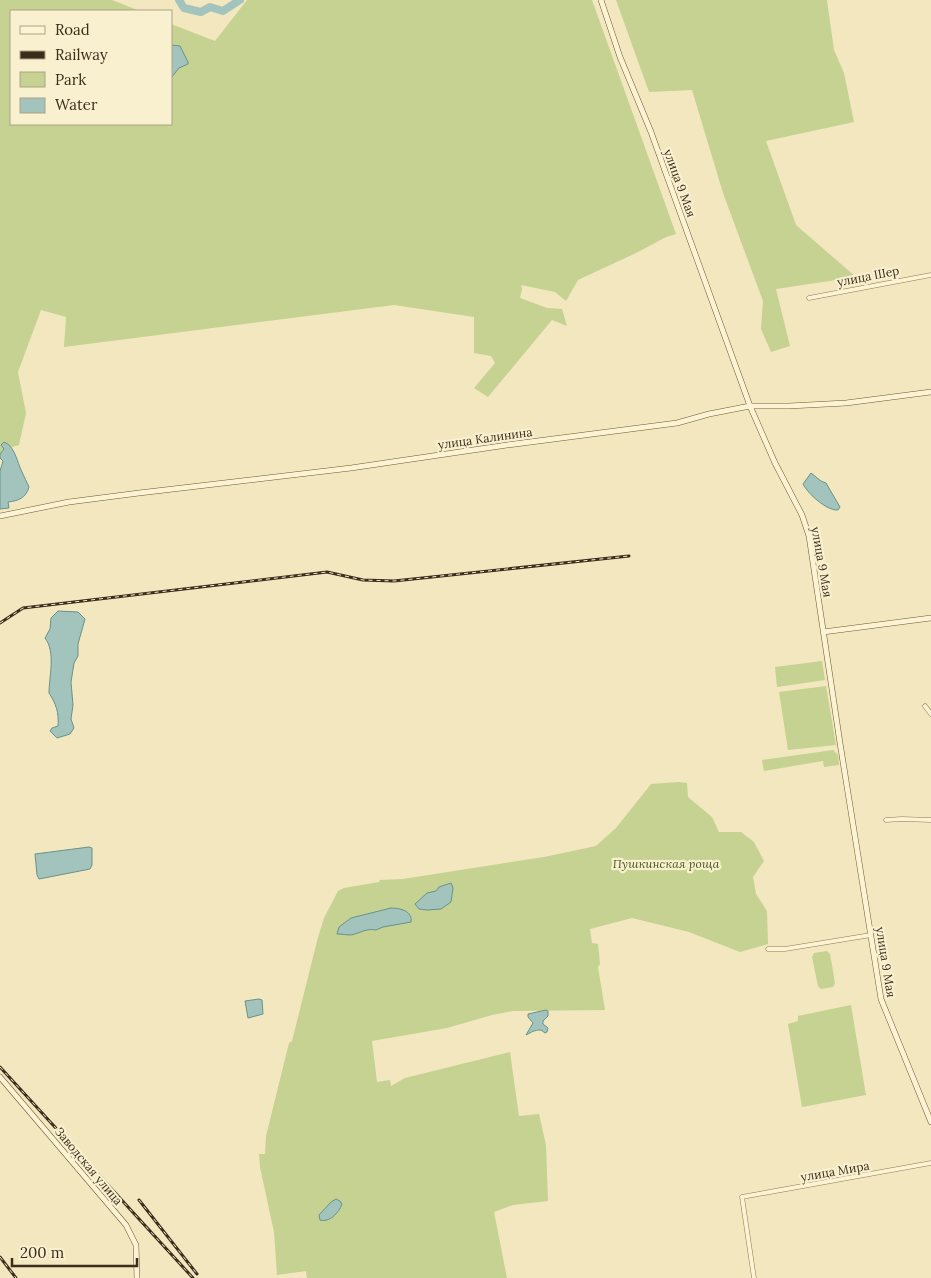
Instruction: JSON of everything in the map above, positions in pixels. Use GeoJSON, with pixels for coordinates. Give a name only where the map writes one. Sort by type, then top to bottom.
{"type":"FeatureCollection","features":[{"type":"Feature","properties":{"kind":"street","name":"улица 9 Мая"},"geometry":{"type":"LineString","coordinates":[[601,0],[620,57],[650,130],[750,406],[775,463],[806,525],[812,547],[823,632],[883,1005],[931,1122]]}},
{"type":"Feature","properties":{"kind":"street","name":"улица Шер"},"geometry":{"type":"LineString","coordinates":[[809,298],[931,275]]}},
{"type":"Feature","properties":{"kind":"street","name":"улица Калинина"},"geometry":{"type":"LineString","coordinates":[[0,516],[42,507],[139,493],[351,468],[507,444],[676,423],[750,406],[843,403],[931,392]]}},
{"type":"Feature","properties":{"kind":"street"},"geometry":{"type":"LineString","coordinates":[[823,632],[931,618]]}},
{"type":"Feature","properties":{"kind":"street"},"geometry":{"type":"LineString","coordinates":[[925,706],[931,714]]}},
{"type":"Feature","properties":{"kind":"street"},"geometry":{"type":"LineString","coordinates":[[886,820],[931,820]]}},
{"type":"Feature","properties":{"kind":"street"},"geometry":{"type":"LineString","coordinates":[[768,949],[785,949],[871,935]]}},
{"type":"Feature","properties":{"kind":"street","name":"Заводская улица"},"geometry":{"type":"LineString","coordinates":[[0,1077],[126,1225],[136,1245],[137,1278]]}},
{"type":"Feature","properties":{"kind":"street","name":"улица Мира"},"geometry":{"type":"LineString","coordinates":[[754,1278],[742,1196],[931,1164]]}},
{"type":"Feature","properties":{"kind":"green space"},"geometry":{"type":"Polygon","coordinates":[[[0,0],[112,0],[137,10],[10,10],[10,125],[172,125],[172,24],[215,41],[247,0],[592,0],[676,234],[666,237],[578,280],[566,301],[555,292],[521,285],[520,298],[547,308],[562,309],[567,326],[552,320],[488,397],[474,388],[495,363],[491,356],[474,353],[474,317],[394,305],[64,347],[66,317],[41,310],[18,372],[26,413],[19,445],[5,449],[0,459],[0,0]]]}},
{"type":"Feature","properties":{"kind":"green space"},"geometry":{"type":"Polygon","coordinates":[[[616,0],[827,0],[834,50],[844,73],[854,122],[766,141],[796,225],[856,277],[776,289],[790,346],[771,352],[761,329],[763,301],[723,193],[692,90],[649,92],[616,0]]]}},
{"type":"Feature","properties":{"kind":"green space"},"geometry":{"type":"Polygon","coordinates":[[[822,661],[825,680],[777,687],[775,667],[822,661]]]}},
{"type":"Feature","properties":{"kind":"green space"},"geometry":{"type":"Polygon","coordinates":[[[826,686],[836,745],[788,750],[779,692],[826,686]]]}},
{"type":"Feature","properties":{"kind":"green space"},"geometry":{"type":"Polygon","coordinates":[[[833,750],[838,755],[839,765],[824,767],[823,761],[764,771],[762,760],[833,750]]]}},
{"type":"Feature","properties":{"kind":"green space","name":"Пушкинская роща"},"geometry":{"type":"Polygon","coordinates":[[[687,783],[688,797],[712,817],[719,832],[741,832],[754,842],[764,861],[753,877],[756,894],[767,911],[768,944],[740,952],[689,932],[632,918],[590,929],[592,943],[598,944],[600,964],[598,967],[605,1010],[513,1011],[447,1028],[372,1041],[377,1082],[390,1080],[391,1086],[405,1078],[510,1052],[519,1116],[539,1114],[546,1145],[548,1201],[513,1205],[494,1212],[507,1278],[307,1278],[306,1271],[277,1275],[274,1232],[259,1154],[265,1154],[266,1136],[317,941],[324,918],[338,891],[344,888],[379,882],[380,880],[403,879],[544,857],[596,846],[616,828],[651,784],[687,783]]]}},
{"type":"Feature","properties":{"kind":"green space"},"geometry":{"type":"Polygon","coordinates":[[[827,951],[830,954],[835,983],[833,987],[821,989],[818,986],[812,957],[814,953],[827,951]]]}},
{"type":"Feature","properties":{"kind":"green space"},"geometry":{"type":"Polygon","coordinates":[[[851,1005],[866,1095],[802,1107],[788,1024],[798,1021],[798,1016],[851,1005]]]}},
{"type":"Feature","properties":{"kind":"water"},"geometry":{"type":"Polygon","coordinates":[[[172,45],[180,46],[188,62],[188,64],[179,68],[172,77],[172,45]]]}},
{"type":"Feature","properties":{"kind":"water"},"geometry":{"type":"Polygon","coordinates":[[[4,442],[11,447],[29,487],[26,494],[21,498],[8,502],[9,508],[0,509],[0,471],[3,461],[0,458],[0,454],[4,449],[1,445],[4,442]]]}},
{"type":"Feature","properties":{"kind":"water"},"geometry":{"type":"Polygon","coordinates":[[[811,473],[826,483],[840,507],[838,510],[823,505],[805,488],[803,484],[811,473]]]}},
{"type":"Feature","properties":{"kind":"water"},"geometry":{"type":"Polygon","coordinates":[[[58,611],[78,612],[85,619],[71,682],[73,705],[71,719],[74,728],[70,734],[57,738],[50,731],[58,726],[58,716],[49,693],[51,657],[45,638],[50,629],[51,618],[58,611]]]}},
{"type":"Feature","properties":{"kind":"water"},"geometry":{"type":"Polygon","coordinates":[[[92,848],[92,865],[90,869],[39,879],[35,854],[92,848]]]}},
{"type":"Feature","properties":{"kind":"water"},"geometry":{"type":"Polygon","coordinates":[[[451,883],[453,888],[451,902],[441,909],[419,909],[415,904],[427,893],[436,891],[439,887],[451,883]]]}},
{"type":"Feature","properties":{"kind":"water"},"geometry":{"type":"Polygon","coordinates":[[[391,908],[408,913],[411,922],[376,930],[366,930],[351,935],[337,934],[339,927],[351,918],[391,908]]]}},
{"type":"Feature","properties":{"kind":"water"},"geometry":{"type":"Polygon","coordinates":[[[262,1000],[263,1014],[248,1018],[245,1001],[262,1000]]]}},
{"type":"Feature","properties":{"kind":"water"},"geometry":{"type":"Polygon","coordinates":[[[548,1011],[548,1016],[543,1021],[543,1024],[548,1028],[547,1032],[537,1030],[526,1035],[533,1023],[528,1014],[548,1011]]]}},
{"type":"Feature","properties":{"kind":"water"},"geometry":{"type":"Polygon","coordinates":[[[336,1199],[342,1204],[339,1211],[330,1219],[320,1220],[319,1215],[336,1199]]]}},
{"type":"Feature","properties":{"kind":"waterway"},"geometry":{"type":"LineString","coordinates":[[179,0],[184,8],[201,12],[210,7],[223,11],[240,0]]}},
{"type":"Feature","properties":{"kind":"railway"},"geometry":{"type":"LineString","coordinates":[[0,623],[23,608],[327,572],[363,580],[394,581],[629,556]]}},
{"type":"Feature","properties":{"kind":"railway"},"geometry":{"type":"LineString","coordinates":[[0,1067],[193,1278]]}},
{"type":"Feature","properties":{"kind":"railway"},"geometry":{"type":"LineString","coordinates":[[139,1200],[197,1274]]}},
{"type":"Feature","properties":{"kind":"railway"},"geometry":{"type":"LineString","coordinates":[[0,1257],[16,1278]]}}]}
